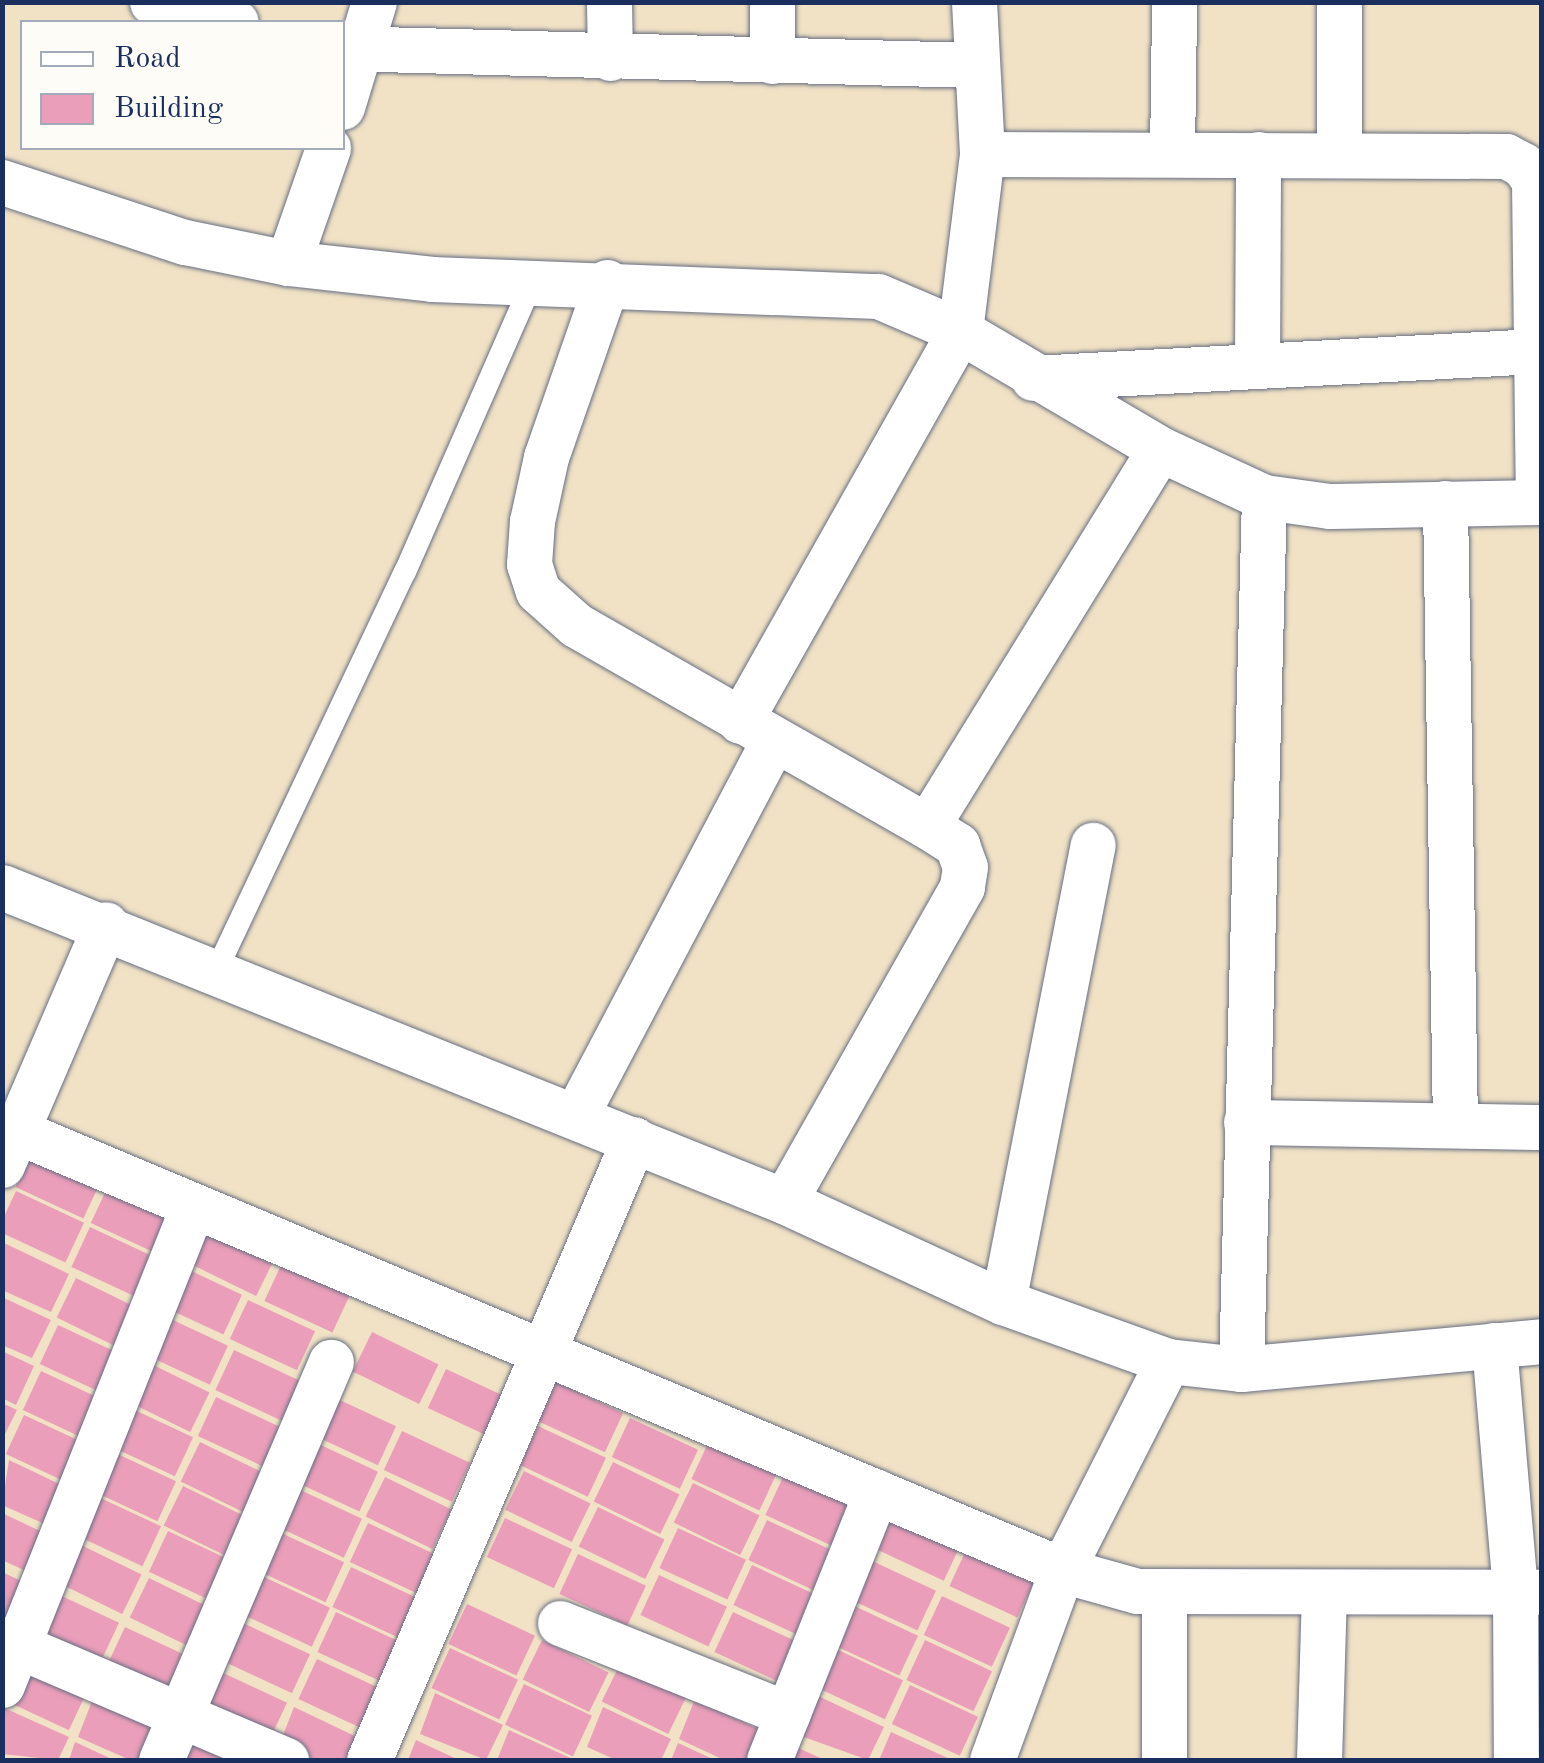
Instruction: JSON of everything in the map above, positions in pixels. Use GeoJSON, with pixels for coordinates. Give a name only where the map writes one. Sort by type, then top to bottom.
{"type":"FeatureCollection","features":[{"type":"Feature","properties":{"kind":"street"},"geometry":{"type":"LineString","coordinates":[[152,2],[228,20]]}},
{"type":"Feature","properties":{"kind":"street"},"geometry":{"type":"LineString","coordinates":[[345,90],[352,49],[374,2]]}},
{"type":"Feature","properties":{"kind":"street"},"geometry":{"type":"LineString","coordinates":[[609,2],[610,58]]}},
{"type":"Feature","properties":{"kind":"street"},"geometry":{"type":"LineString","coordinates":[[772,2],[772,61]]}},
{"type":"Feature","properties":{"kind":"street"},"geometry":{"type":"LineString","coordinates":[[576,1115],[757,730],[960,332],[982,154],[974,2]]}},
{"type":"Feature","properties":{"kind":"street"},"geometry":{"type":"LineString","coordinates":[[1172,154],[1174,2]]}},
{"type":"Feature","properties":{"kind":"street"},"geometry":{"type":"LineString","coordinates":[[1339,2],[1339,155]]}},
{"type":"Feature","properties":{"kind":"street"},"geometry":{"type":"LineString","coordinates":[[352,49],[976,65]]}},
{"type":"Feature","properties":{"kind":"street"},"geometry":{"type":"LineString","coordinates":[[288,263],[327,150]]}},
{"type":"Feature","properties":{"kind":"street"},"geometry":{"type":"LineString","coordinates":[[2,182],[185,242],[288,263],[432,279],[607,282],[878,296],[960,332],[1032,378],[1160,448],[1264,497],[1329,506],[1540,502],[1536,351],[1539,287],[1534,181],[1523,165],[1506,156],[982,154]]}},
{"type":"Feature","properties":{"kind":"street"},"geometry":{"type":"LineString","coordinates":[[1258,154],[1258,366]]}},
{"type":"Feature","properties":{"kind":"street"},"geometry":{"type":"LineString","coordinates":[[607,282],[546,457],[532,522],[538,591],[576,625],[928,826],[957,845],[965,867],[962,886],[784,1201]]}},
{"type":"Feature","properties":{"kind":"street"},"geometry":{"type":"LineString","coordinates":[[1032,378],[1536,351]]}},
{"type":"Feature","properties":{"kind":"street"},"geometry":{"type":"LineString","coordinates":[[928,826],[1160,448]]}},
{"type":"Feature","properties":{"kind":"street"},"geometry":{"type":"LineString","coordinates":[[1241,1369],[1264,497]]}},
{"type":"Feature","properties":{"kind":"street"},"geometry":{"type":"LineString","coordinates":[[1445,503],[1455,1126]]}},
{"type":"Feature","properties":{"kind":"street"},"geometry":{"type":"LineString","coordinates":[[1003,1302],[1093,845]]}},
{"type":"Feature","properties":{"kind":"street"},"geometry":{"type":"LineString","coordinates":[[2,886],[106,924],[784,1201],[1003,1302],[1168,1361],[1241,1369],[1542,1341]]}},
{"type":"Feature","properties":{"kind":"street"},"geometry":{"type":"LineString","coordinates":[[106,924],[7,1141],[193,1206],[1062,1570],[1137,1591],[1528,1592]]}},
{"type":"Feature","properties":{"kind":"street"},"geometry":{"type":"LineString","coordinates":[[1246,1122],[1542,1127]]}},
{"type":"Feature","properties":{"kind":"street"},"geometry":{"type":"LineString","coordinates":[[369,1760],[546,1354],[634,1139]]}},
{"type":"Feature","properties":{"kind":"street"},"geometry":{"type":"LineString","coordinates":[[193,1206],[8,1657],[180,1715],[286,1760]]}},
{"type":"Feature","properties":{"kind":"street"},"geometry":{"type":"LineString","coordinates":[[1494,1345],[1528,1592],[1516,1760]]}},
{"type":"Feature","properties":{"kind":"street"},"geometry":{"type":"LineString","coordinates":[[992,1760],[1062,1570],[1168,1361]]}},
{"type":"Feature","properties":{"kind":"street"},"geometry":{"type":"LineString","coordinates":[[161,1760],[331,1362]]}},
{"type":"Feature","properties":{"kind":"street"},"geometry":{"type":"LineString","coordinates":[[768,1760],[876,1492]]}},
{"type":"Feature","properties":{"kind":"street"},"geometry":{"type":"LineString","coordinates":[[1164,1591],[1164,1760]]}},
{"type":"Feature","properties":{"kind":"street"},"geometry":{"type":"LineString","coordinates":[[1319,1760],[1324,1592]]}},
{"type":"Feature","properties":{"kind":"street"},"geometry":{"type":"LineString","coordinates":[[560,1623],[788,1714]]}},
{"type":"Feature","properties":{"kind":"lane"},"geometry":{"type":"LineString","coordinates":[[217,969],[404,572],[533,281]]}},
{"type":"Feature","properties":{"kind":"building"},"geometry":{"type":"Polygon","coordinates":[[[34,1147],[102,1179],[83,1219],[15,1187],[34,1147]]]}},
{"type":"Feature","properties":{"kind":"building"},"geometry":{"type":"Polygon","coordinates":[[[109,1184],[176,1215],[158,1254],[91,1223],[109,1184]]]}},
{"type":"Feature","properties":{"kind":"building"},"geometry":{"type":"Polygon","coordinates":[[[16,1191],[84,1223],[65,1263],[2,1233],[2,1221],[16,1191]]]}},
{"type":"Feature","properties":{"kind":"building"},"geometry":{"type":"Polygon","coordinates":[[[209,1224],[276,1256],[256,1296],[190,1264],[209,1224]]]}},
{"type":"Feature","properties":{"kind":"building"},"geometry":{"type":"Polygon","coordinates":[[[90,1227],[158,1259],[139,1299],[71,1267],[90,1227]]]}},
{"type":"Feature","properties":{"kind":"building"},"geometry":{"type":"Polygon","coordinates":[[[2,1242],[69,1274],[51,1312],[2,1290],[2,1242]]]}},
{"type":"Feature","properties":{"kind":"building"},"geometry":{"type":"Polygon","coordinates":[[[283,1261],[351,1293],[332,1333],[264,1301],[283,1261]]]}},
{"type":"Feature","properties":{"kind":"building"},"geometry":{"type":"Polygon","coordinates":[[[174,1263],[242,1295],[223,1335],[155,1303],[174,1263]]]}},
{"type":"Feature","properties":{"kind":"building"},"geometry":{"type":"Polygon","coordinates":[[[76,1278],[143,1310],[123,1350],[57,1318],[76,1278]]]}},
{"type":"Feature","properties":{"kind":"building"},"geometry":{"type":"Polygon","coordinates":[[[2,1297],[51,1320],[32,1358],[2,1345],[2,1297]]]}},
{"type":"Feature","properties":{"kind":"building"},"geometry":{"type":"Polygon","coordinates":[[[248,1300],[315,1331],[297,1370],[230,1339],[248,1300]]]}},
{"type":"Feature","properties":{"kind":"building"},"geometry":{"type":"Polygon","coordinates":[[[160,1314],[228,1346],[210,1385],[142,1353],[160,1314]]]}},
{"type":"Feature","properties":{"kind":"building"},"geometry":{"type":"Polygon","coordinates":[[[58,1325],[125,1356],[107,1395],[40,1364],[58,1325]]]}},
{"type":"Feature","properties":{"kind":"building"},"geometry":{"type":"Polygon","coordinates":[[[372,1332],[439,1364],[419,1404],[353,1372],[372,1332]]]}},
{"type":"Feature","properties":{"kind":"building"},"geometry":{"type":"Polygon","coordinates":[[[234,1350],[302,1382],[283,1422],[215,1390],[234,1350]]]}},
{"type":"Feature","properties":{"kind":"building"},"geometry":{"type":"Polygon","coordinates":[[[2,1351],[34,1366],[16,1405],[2,1398],[2,1351]]]}},
{"type":"Feature","properties":{"kind":"building"},"geometry":{"type":"Polygon","coordinates":[[[143,1360],[210,1392],[190,1432],[124,1400],[143,1360]]]}},
{"type":"Feature","properties":{"kind":"building"},"geometry":{"type":"Polygon","coordinates":[[[446,1369],[514,1401],[496,1440],[428,1408],[446,1369]]]}},
{"type":"Feature","properties":{"kind":"building"},"geometry":{"type":"Polygon","coordinates":[[[41,1371],[108,1402],[90,1441],[23,1410],[41,1371]]]}},
{"type":"Feature","properties":{"kind":"building"},"geometry":{"type":"Polygon","coordinates":[[[556,1382],[623,1413],[605,1452],[538,1421],[556,1382]]]}},
{"type":"Feature","properties":{"kind":"building"},"geometry":{"type":"Polygon","coordinates":[[[329,1395],[396,1426],[378,1465],[311,1434],[329,1395]]]}},
{"type":"Feature","properties":{"kind":"building"},"geometry":{"type":"Polygon","coordinates":[[[216,1397],[284,1429],[266,1468],[198,1436],[216,1397]]]}},
{"type":"Feature","properties":{"kind":"building"},"geometry":{"type":"Polygon","coordinates":[[[2,1403],[17,1410],[2,1440],[2,1403]]]}},
{"type":"Feature","properties":{"kind":"building"},"geometry":{"type":"Polygon","coordinates":[[[126,1406],[193,1437],[175,1476],[108,1445],[126,1406]]]}},
{"type":"Feature","properties":{"kind":"building"},"geometry":{"type":"Polygon","coordinates":[[[24,1415],[91,1446],[73,1485],[6,1454],[24,1415]]]}},
{"type":"Feature","properties":{"kind":"building"},"geometry":{"type":"Polygon","coordinates":[[[630,1418],[698,1450],[680,1489],[612,1457],[630,1418]]]}},
{"type":"Feature","properties":{"kind":"building"},"geometry":{"type":"Polygon","coordinates":[[[538,1426],[606,1458],[588,1497],[520,1465],[538,1426]]]}},
{"type":"Feature","properties":{"kind":"building"},"geometry":{"type":"Polygon","coordinates":[[[402,1431],[470,1463],[452,1502],[384,1470],[402,1431]]]}},
{"type":"Feature","properties":{"kind":"building"},"geometry":{"type":"Polygon","coordinates":[[[710,1439],[778,1471],[759,1511],[691,1479],[710,1439]]]}},
{"type":"Feature","properties":{"kind":"building"},"geometry":{"type":"Polygon","coordinates":[[[310,1440],[378,1472],[359,1512],[291,1480],[310,1440]]]}},
{"type":"Feature","properties":{"kind":"building"},"geometry":{"type":"Polygon","coordinates":[[[200,1442],[267,1474],[247,1514],[181,1482],[200,1442]]]}},
{"type":"Feature","properties":{"kind":"building"},"geometry":{"type":"Polygon","coordinates":[[[109,1450],[176,1481],[157,1521],[90,1490],[109,1450]]]}},
{"type":"Feature","properties":{"kind":"building"},"geometry":{"type":"Polygon","coordinates":[[[9,1460],[76,1492],[58,1530],[2,1505],[9,1460]]]}},
{"type":"Feature","properties":{"kind":"building"},"geometry":{"type":"Polygon","coordinates":[[[613,1462],[680,1494],[660,1534],[594,1502],[613,1462]]]}},
{"type":"Feature","properties":{"kind":"building"},"geometry":{"type":"Polygon","coordinates":[[[524,1471],[591,1503],[572,1542],[505,1510],[524,1471]]]}},
{"type":"Feature","properties":{"kind":"building"},"geometry":{"type":"Polygon","coordinates":[[[784,1475],[852,1507],[833,1547],[765,1515],[784,1475]]]}},
{"type":"Feature","properties":{"kind":"building"},"geometry":{"type":"Polygon","coordinates":[[[385,1477],[452,1509],[432,1549],[366,1517],[385,1477]]]}},
{"type":"Feature","properties":{"kind":"building"},"geometry":{"type":"Polygon","coordinates":[[[693,1483],[760,1515],[740,1555],[674,1523],[693,1483]]]}},
{"type":"Feature","properties":{"kind":"building"},"geometry":{"type":"Polygon","coordinates":[[[183,1486],[250,1518],[230,1558],[164,1526],[183,1486]]]}},
{"type":"Feature","properties":{"kind":"building"},"geometry":{"type":"Polygon","coordinates":[[[294,1487],[362,1519],[344,1558],[276,1526],[294,1487]]]}},
{"type":"Feature","properties":{"kind":"building"},"geometry":{"type":"Polygon","coordinates":[[[94,1495],[161,1526],[142,1566],[75,1535],[94,1495]]]}},
{"type":"Feature","properties":{"kind":"building"},"geometry":{"type":"Polygon","coordinates":[[[598,1507],[665,1539],[645,1579],[579,1547],[598,1507]]]}},
{"type":"Feature","properties":{"kind":"building"},"geometry":{"type":"Polygon","coordinates":[[[894,1510],[962,1542],[944,1581],[876,1549],[894,1510]]]}},
{"type":"Feature","properties":{"kind":"building"},"geometry":{"type":"Polygon","coordinates":[[[2,1513],[57,1539],[39,1577],[2,1560],[2,1513]]]}},
{"type":"Feature","properties":{"kind":"building"},"geometry":{"type":"Polygon","coordinates":[[[505,1518],[572,1549],[554,1588],[487,1557],[505,1518]]]}},
{"type":"Feature","properties":{"kind":"building"},"geometry":{"type":"Polygon","coordinates":[[[767,1520],[835,1552],[816,1592],[748,1560],[767,1520]]]}},
{"type":"Feature","properties":{"kind":"building"},"geometry":{"type":"Polygon","coordinates":[[[368,1523],[436,1555],[418,1594],[350,1562],[368,1523]]]}},
{"type":"Feature","properties":{"kind":"building"},"geometry":{"type":"Polygon","coordinates":[[[678,1528],[746,1560],[727,1600],[659,1568],[678,1528]]]}},
{"type":"Feature","properties":{"kind":"building"},"geometry":{"type":"Polygon","coordinates":[[[168,1531],[236,1563],[217,1603],[149,1572],[168,1531]]]}},
{"type":"Feature","properties":{"kind":"building"},"geometry":{"type":"Polygon","coordinates":[[[277,1531],[344,1562],[325,1602],[258,1571],[277,1531]]]}},
{"type":"Feature","properties":{"kind":"building"},"geometry":{"type":"Polygon","coordinates":[[[75,1542],[142,1574],[122,1614],[56,1582],[75,1542]]]}},
{"type":"Feature","properties":{"kind":"building"},"geometry":{"type":"Polygon","coordinates":[[[968,1546],[1036,1578],[1017,1618],[949,1586],[968,1546]]]}},
{"type":"Feature","properties":{"kind":"building"},"geometry":{"type":"Polygon","coordinates":[[[578,1554],[646,1586],[627,1626],[559,1594],[578,1554]]]}},
{"type":"Feature","properties":{"kind":"building"},"geometry":{"type":"Polygon","coordinates":[[[868,1559],[936,1591],[917,1631],[849,1599],[868,1559]]]}},
{"type":"Feature","properties":{"kind":"building"},"geometry":{"type":"Polygon","coordinates":[[[752,1565],[820,1597],[801,1637],[733,1605],[752,1565]]]}},
{"type":"Feature","properties":{"kind":"building"},"geometry":{"type":"Polygon","coordinates":[[[351,1567],[419,1599],[400,1639],[332,1607],[351,1567]]]}},
{"type":"Feature","properties":{"kind":"building"},"geometry":{"type":"Polygon","coordinates":[[[2,1572],[34,1587],[16,1626],[2,1620],[2,1572]]]}},
{"type":"Feature","properties":{"kind":"building"},"geometry":{"type":"Polygon","coordinates":[[[659,1575],[727,1607],[708,1647],[640,1615],[659,1575]]]}},
{"type":"Feature","properties":{"kind":"building"},"geometry":{"type":"Polygon","coordinates":[[[262,1576],[330,1608],[312,1647],[244,1615],[262,1576]]]}},
{"type":"Feature","properties":{"kind":"building"},"geometry":{"type":"Polygon","coordinates":[[[149,1578],[216,1610],[196,1650],[130,1618],[149,1578]]]}},
{"type":"Feature","properties":{"kind":"building"},"geometry":{"type":"Polygon","coordinates":[[[51,1591],[119,1623],[101,1662],[33,1630],[51,1591]]]}},
{"type":"Feature","properties":{"kind":"building"},"geometry":{"type":"Polygon","coordinates":[[[942,1596],[1010,1628],[992,1667],[924,1635],[942,1596]]]}},
{"type":"Feature","properties":{"kind":"building"},"geometry":{"type":"Polygon","coordinates":[[[467,1604],[535,1636],[516,1676],[448,1644],[467,1604]]]}},
{"type":"Feature","properties":{"kind":"building"},"geometry":{"type":"Polygon","coordinates":[[[850,1604],[918,1636],[899,1676],[831,1644],[850,1604]]]}},
{"type":"Feature","properties":{"kind":"building"},"geometry":{"type":"Polygon","coordinates":[[[336,1612],[404,1644],[385,1684],[317,1652],[336,1612]]]}},
{"type":"Feature","properties":{"kind":"building"},"geometry":{"type":"Polygon","coordinates":[[[733,1612],[800,1643],[781,1683],[714,1652],[733,1612]]]}},
{"type":"Feature","properties":{"kind":"building"},"geometry":{"type":"Polygon","coordinates":[[[243,1623],[310,1654],[292,1693],[225,1662],[243,1623]]]}},
{"type":"Feature","properties":{"kind":"building"},"geometry":{"type":"Polygon","coordinates":[[[125,1627],[192,1658],[174,1697],[107,1666],[125,1627]]]}},
{"type":"Feature","properties":{"kind":"building"},"geometry":{"type":"Polygon","coordinates":[[[542,1640],[609,1672],[589,1712],[523,1680],[542,1640]]]}},
{"type":"Feature","properties":{"kind":"building"},"geometry":{"type":"Polygon","coordinates":[[[925,1640],[992,1671],[973,1711],[906,1680],[925,1640]]]}},
{"type":"Feature","properties":{"kind":"building"},"geometry":{"type":"Polygon","coordinates":[[[450,1648],[518,1680],[499,1720],[431,1688],[450,1648]]]}},
{"type":"Feature","properties":{"kind":"building"},"geometry":{"type":"Polygon","coordinates":[[[836,1649],[903,1680],[885,1719],[818,1688],[836,1649]]]}},
{"type":"Feature","properties":{"kind":"building"},"geometry":{"type":"Polygon","coordinates":[[[317,1659],[385,1691],[366,1731],[298,1699],[317,1659]]]}},
{"type":"Feature","properties":{"kind":"building"},"geometry":{"type":"Polygon","coordinates":[[[20,1660],[87,1691],[69,1730],[2,1699],[20,1660]]]}},
{"type":"Feature","properties":{"kind":"building"},"geometry":{"type":"Polygon","coordinates":[[[621,1662],[688,1694],[668,1734],[602,1702],[621,1662]]]}},
{"type":"Feature","properties":{"kind":"building"},"geometry":{"type":"Polygon","coordinates":[[[219,1671],[287,1703],[268,1743],[200,1711],[219,1671]]]}},
{"type":"Feature","properties":{"kind":"building"},"geometry":{"type":"Polygon","coordinates":[[[524,1684],[592,1716],[573,1756],[505,1725],[524,1684]]]}},
{"type":"Feature","properties":{"kind":"building"},"geometry":{"type":"Polygon","coordinates":[[[910,1685],[978,1717],[960,1756],[892,1724],[910,1685]]]}},
{"type":"Feature","properties":{"kind":"building"},"geometry":{"type":"Polygon","coordinates":[[[435,1693],[503,1725],[486,1760],[420,1734],[435,1693]]]}},
{"type":"Feature","properties":{"kind":"building"},"geometry":{"type":"Polygon","coordinates":[[[816,1695],[884,1727],[868,1760],[801,1736],[816,1695]]]}},
{"type":"Feature","properties":{"kind":"building"},"geometry":{"type":"Polygon","coordinates":[[[94,1696],[161,1727],[146,1760],[130,1760],[78,1737],[94,1696]]]}},
{"type":"Feature","properties":{"kind":"building"},"geometry":{"type":"Polygon","coordinates":[[[695,1699],[762,1731],[748,1760],[724,1760],[679,1739],[695,1699]]]}},
{"type":"Feature","properties":{"kind":"building"},"geometry":{"type":"Polygon","coordinates":[[[2,1707],[69,1737],[58,1760],[2,1754],[2,1707]]]}},
{"type":"Feature","properties":{"kind":"building"},"geometry":{"type":"Polygon","coordinates":[[[294,1707],[361,1739],[351,1760],[304,1760],[278,1748],[294,1707]]]}},
{"type":"Feature","properties":{"kind":"building"},"geometry":{"type":"Polygon","coordinates":[[[603,1707],[671,1739],[661,1760],[616,1760],[587,1747],[603,1707]]]}},
{"type":"Feature","properties":{"kind":"building"},"geometry":{"type":"Polygon","coordinates":[[[181,1728],[250,1760],[168,1760],[181,1728]]]}},
{"type":"Feature","properties":{"kind":"building"},"geometry":{"type":"Polygon","coordinates":[[[509,1730],[575,1760],[497,1760],[509,1730]]]}},
{"type":"Feature","properties":{"kind":"building"},"geometry":{"type":"Polygon","coordinates":[[[891,1732],[952,1760],[879,1760],[891,1732]]]}},
{"type":"Feature","properties":{"kind":"building"},"geometry":{"type":"Polygon","coordinates":[[[416,1740],[459,1760],[408,1760],[416,1740]]]}},
{"type":"Feature","properties":{"kind":"building"},"geometry":{"type":"Polygon","coordinates":[[[75,1742],[114,1760],[69,1760],[75,1742]]]}},
{"type":"Feature","properties":{"kind":"building"},"geometry":{"type":"Polygon","coordinates":[[[678,1743],[715,1760],[671,1760],[678,1743]]]}},
{"type":"Feature","properties":{"kind":"building"},"geometry":{"type":"Polygon","coordinates":[[[796,1747],[825,1760],[790,1760],[796,1747]]]}}]}
